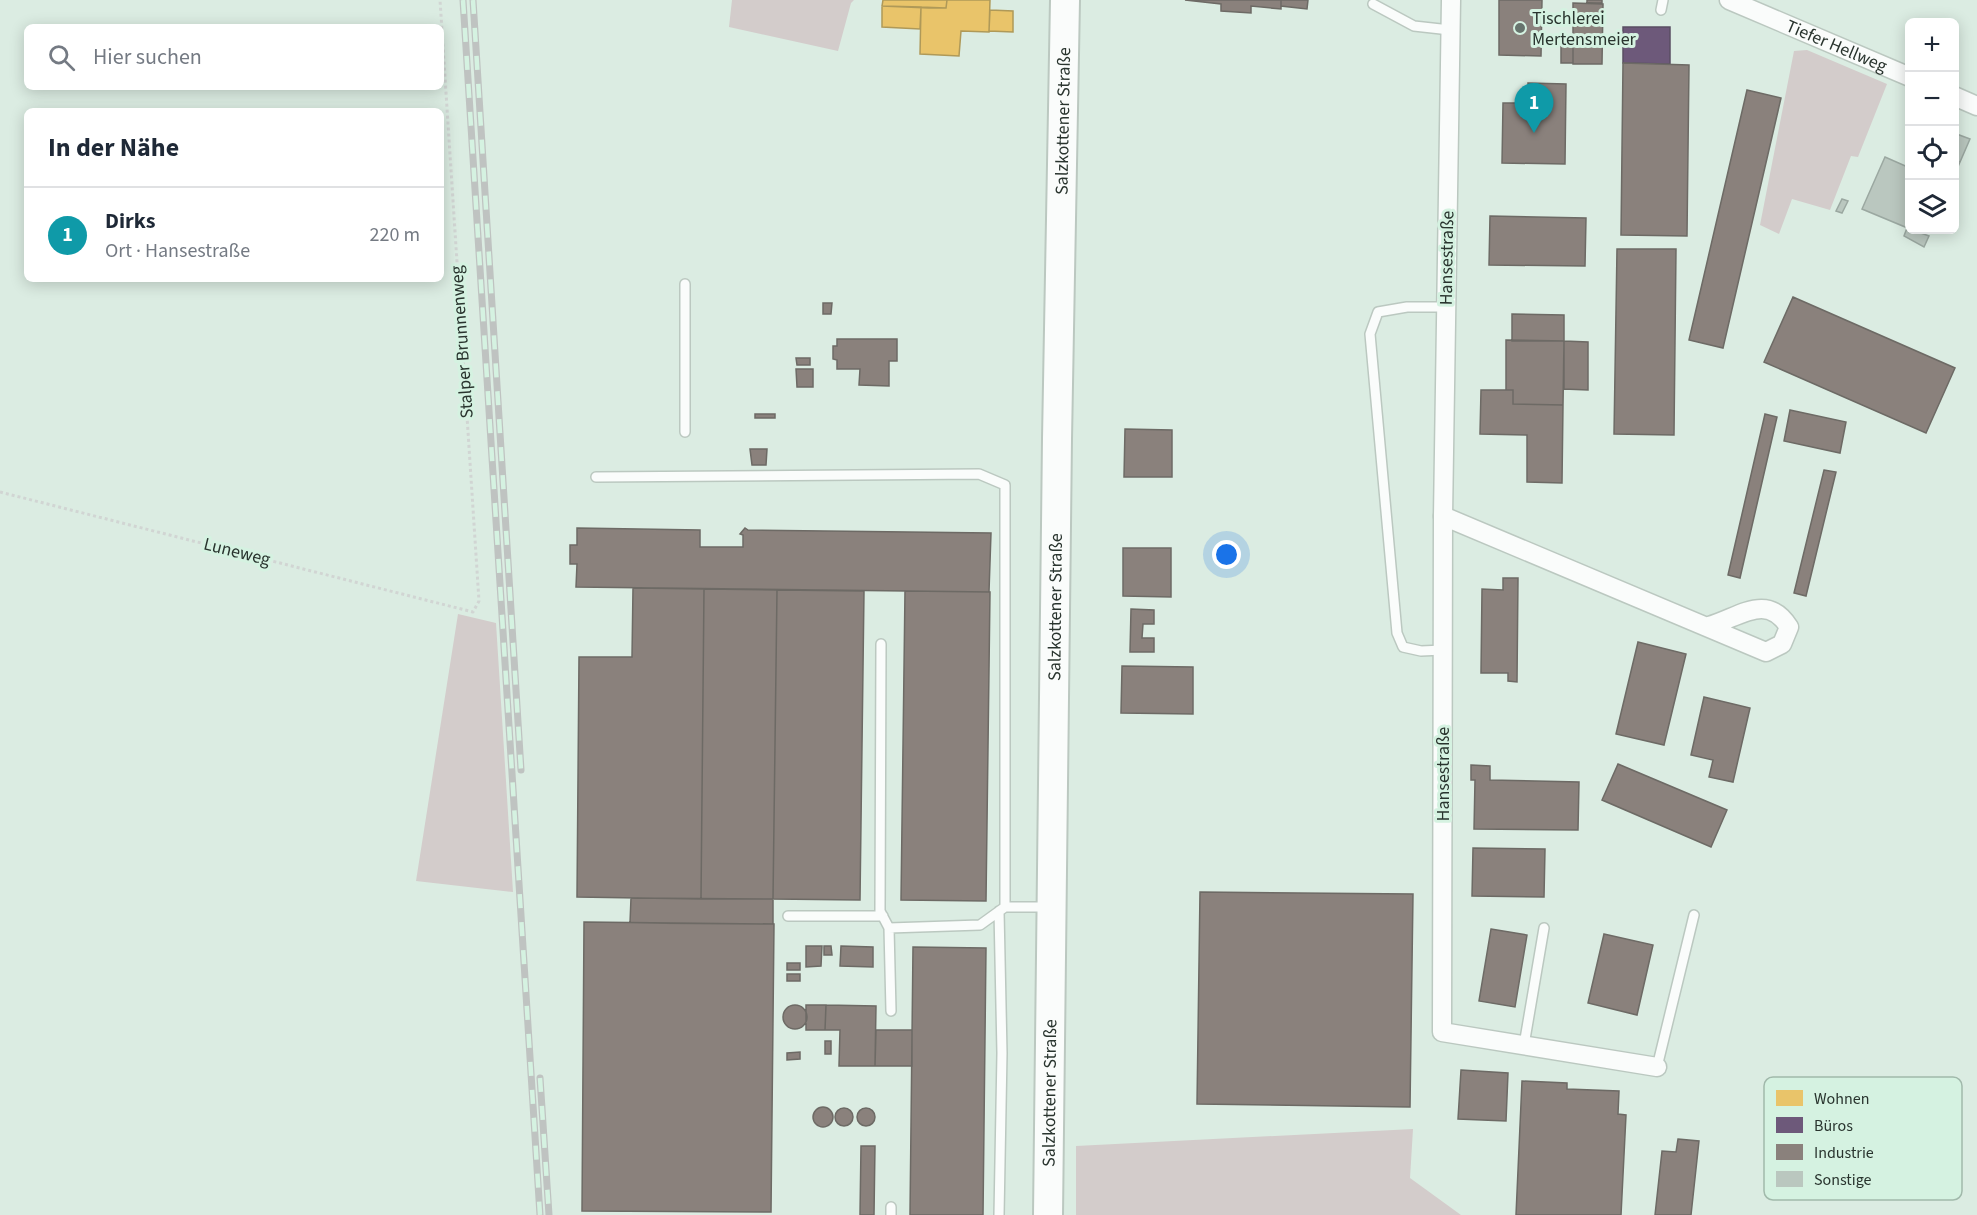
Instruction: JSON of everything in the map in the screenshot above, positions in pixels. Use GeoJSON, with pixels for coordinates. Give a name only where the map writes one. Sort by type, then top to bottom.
{"type":"FeatureCollection","features":[{"type":"Feature","properties":{"kind":"main road","name":"Salzkottener Straße"},"geometry":{"type":"LineString","coordinates":[[1048,1215],[1065,0]]}},
{"type":"Feature","properties":{"kind":"street","name":"Hansestraße"},"geometry":{"type":"LineString","coordinates":[[1451,0],[1443,516],[1442,1032],[1524,1045]]}},
{"type":"Feature","properties":{"kind":"street","name":"Tiefer Hellweg"},"geometry":{"type":"LineString","coordinates":[[1730,0],[1905,75]]}},
{"type":"Feature","properties":{"kind":"street"},"geometry":{"type":"LineString","coordinates":[[1959,98],[1977,106]]}},
{"type":"Feature","properties":{"kind":"street"},"geometry":{"type":"LineString","coordinates":[[1443,516],[1709,626]]}},
{"type":"Feature","properties":{"kind":"street"},"geometry":{"type":"LineString","coordinates":[[1524,1045],[1657,1068]]}},
{"type":"Feature","properties":{"kind":"lane"},"geometry":{"type":"LineString","coordinates":[[1661,10],[1663,0]]}},
{"type":"Feature","properties":{"kind":"lane"},"geometry":{"type":"LineString","coordinates":[[1373,4],[1414,26],[1450,30]]}},
{"type":"Feature","properties":{"kind":"lane"},"geometry":{"type":"LineString","coordinates":[[685,284],[685,432]]}},
{"type":"Feature","properties":{"kind":"lane"},"geometry":{"type":"LineString","coordinates":[[1443,650],[1421,651],[1403,647],[1397,633],[1370,334],[1378,312],[1407,307],[1446,307]]}},
{"type":"Feature","properties":{"kind":"lane"},"geometry":{"type":"LineString","coordinates":[[596,477],[979,474],[1005,486],[999,1215]]}},
{"type":"Feature","properties":{"kind":"lane"},"geometry":{"type":"LineString","coordinates":[[881,644],[880,911],[889,928],[891,1011]]}},
{"type":"Feature","properties":{"kind":"lane"},"geometry":{"type":"LineString","coordinates":[[889,928],[980,925],[1002,909],[1051,907]]}},
{"type":"Feature","properties":{"kind":"lane"},"geometry":{"type":"LineString","coordinates":[[1657,1068],[1694,915]]}},
{"type":"Feature","properties":{"kind":"lane"},"geometry":{"type":"LineString","coordinates":[[788,916],[883,916]]}},
{"type":"Feature","properties":{"kind":"lane"},"geometry":{"type":"LineString","coordinates":[[1524,1045],[1544,928]]}},
{"type":"Feature","properties":{"kind":"path","name":"Stalper Brunnenweg"},"geometry":{"type":"LineString","coordinates":[[440,0],[442,24]]}},
{"type":"Feature","properties":{"kind":"path","name":"Stalper Brunnenweg"},"geometry":{"type":"LineString","coordinates":[[444,62],[479,601],[473,612]]}},
{"type":"Feature","properties":{"kind":"path","name":"Luneweg"},"geometry":{"type":"LineString","coordinates":[[0,492],[473,612]]}},
{"type":"Feature","properties":{"kind":"shaded area"},"geometry":{"type":"Polygon","coordinates":[[[732,0],[854,0],[851,3],[838,51],[729,27],[732,0]]]}},
{"type":"Feature","properties":{"kind":"shaded area"},"geometry":{"type":"Polygon","coordinates":[[[1807,50],[1887,84],[1858,157],[1851,156],[1830,210],[1792,199],[1779,234],[1760,225],[1794,51],[1807,50]]]}},
{"type":"Feature","properties":{"kind":"shaded area"},"geometry":{"type":"Polygon","coordinates":[[[458,614],[496,623],[513,892],[416,881],[458,614]]]}},
{"type":"Feature","properties":{"kind":"shaded area"},"geometry":{"type":"Polygon","coordinates":[[[1413,1129],[1410,1178],[1461,1215],[1076,1215],[1076,1146],[1413,1129]]]}},
{"type":"Feature","properties":{"kind":"building: Wohnen"},"geometry":{"type":"Polygon","coordinates":[[[883,0],[947,0],[946,8],[929,8],[882,6],[883,0]]]}},
{"type":"Feature","properties":{"kind":"building: Wohnen"},"geometry":{"type":"Polygon","coordinates":[[[947,0],[990,0],[989,32],[961,31],[959,56],[920,54],[921,7],[946,8],[947,0]]]}},
{"type":"Feature","properties":{"kind":"building: Wohnen"},"geometry":{"type":"Polygon","coordinates":[[[882,6],[921,7],[920,29],[882,27],[882,6]]]}},
{"type":"Feature","properties":{"kind":"building: Wohnen"},"geometry":{"type":"Polygon","coordinates":[[[990,10],[1013,11],[1013,32],[989,31],[990,10]]]}},
{"type":"Feature","properties":{"kind":"building: Büros"},"geometry":{"type":"Polygon","coordinates":[[[1623,27],[1670,27],[1670,64],[1623,63],[1623,27]]]}},
{"type":"Feature","properties":{"kind":"building: Industrie"},"geometry":{"type":"Polygon","coordinates":[[[1185,0],[1281,0],[1281,9],[1251,6],[1251,13],[1221,11],[1221,4],[1185,0]]]}},
{"type":"Feature","properties":{"kind":"building: Industrie"},"geometry":{"type":"Polygon","coordinates":[[[1281,0],[1308,0],[1307,9],[1281,6],[1281,0]]]}},
{"type":"Feature","properties":{"kind":"building: Industrie","name":"Tischlerei Mertensmeier"},"geometry":{"type":"Polygon","coordinates":[[[1499,0],[1542,0],[1541,56],[1499,55],[1499,0]]]}},
{"type":"Feature","properties":{"kind":"building: Industrie"},"geometry":{"type":"Polygon","coordinates":[[[1587,0],[1602,0],[1602,3],[1587,3],[1587,0]]]}},
{"type":"Feature","properties":{"kind":"building: Industrie"},"geometry":{"type":"Polygon","coordinates":[[[1573,3],[1603,4],[1602,64],[1573,64],[1573,3]]]}},
{"type":"Feature","properties":{"kind":"building: Industrie"},"geometry":{"type":"Polygon","coordinates":[[[1561,46],[1573,46],[1573,63],[1561,63],[1561,46]]]}},
{"type":"Feature","properties":{"kind":"building: Industrie"},"geometry":{"type":"Polygon","coordinates":[[[1623,63],[1689,65],[1687,236],[1621,235],[1623,63]]]}},
{"type":"Feature","properties":{"kind":"building: Industrie"},"geometry":{"type":"Polygon","coordinates":[[[1528,83],[1566,84],[1565,164],[1502,163],[1503,103],[1528,103],[1528,83]]]}},
{"type":"Feature","properties":{"kind":"building: Industrie"},"geometry":{"type":"Polygon","coordinates":[[[1747,90],[1781,98],[1723,348],[1689,340],[1747,90]]]}},
{"type":"Feature","properties":{"kind":"building: Industrie"},"geometry":{"type":"Polygon","coordinates":[[[1490,216],[1586,218],[1585,266],[1489,265],[1490,216]]]}},
{"type":"Feature","properties":{"kind":"building: Industrie"},"geometry":{"type":"Polygon","coordinates":[[[1617,249],[1676,249],[1674,435],[1614,434],[1617,249]]]}},
{"type":"Feature","properties":{"kind":"building: Industrie"},"geometry":{"type":"Polygon","coordinates":[[[1793,297],[1955,368],[1926,433],[1764,362],[1793,297]]]}},
{"type":"Feature","properties":{"kind":"building: Industrie"},"geometry":{"type":"Polygon","coordinates":[[[823,303],[832,303],[831,314],[823,314],[823,303]]]}},
{"type":"Feature","properties":{"kind":"building: Industrie"},"geometry":{"type":"Polygon","coordinates":[[[1512,314],[1564,315],[1564,341],[1512,341],[1512,314]]]}},
{"type":"Feature","properties":{"kind":"building: Industrie"},"geometry":{"type":"Polygon","coordinates":[[[837,339],[897,339],[897,361],[889,361],[889,386],[859,385],[860,369],[837,369],[837,360],[833,359],[833,346],[837,346],[837,339]]]}},
{"type":"Feature","properties":{"kind":"building: Industrie"},"geometry":{"type":"Polygon","coordinates":[[[1506,340],[1564,341],[1563,405],[1513,404],[1513,390],[1506,390],[1506,340]]]}},
{"type":"Feature","properties":{"kind":"building: Industrie"},"geometry":{"type":"Polygon","coordinates":[[[1564,341],[1588,342],[1588,390],[1564,389],[1564,341]]]}},
{"type":"Feature","properties":{"kind":"building: Industrie"},"geometry":{"type":"Polygon","coordinates":[[[796,358],[810,358],[810,365],[797,365],[796,358]]]}},
{"type":"Feature","properties":{"kind":"building: Industrie"},"geometry":{"type":"Polygon","coordinates":[[[796,369],[813,369],[813,387],[797,387],[796,369]]]}},
{"type":"Feature","properties":{"kind":"building: Industrie"},"geometry":{"type":"Polygon","coordinates":[[[1481,390],[1513,390],[1513,404],[1563,405],[1562,483],[1527,482],[1527,435],[1480,434],[1481,390]]]}},
{"type":"Feature","properties":{"kind":"building: Industrie"},"geometry":{"type":"Polygon","coordinates":[[[1790,410],[1846,422],[1840,453],[1784,441],[1790,410]]]}},
{"type":"Feature","properties":{"kind":"building: Industrie"},"geometry":{"type":"Polygon","coordinates":[[[755,414],[775,414],[775,418],[755,418],[755,414]]]}},
{"type":"Feature","properties":{"kind":"building: Industrie"},"geometry":{"type":"Polygon","coordinates":[[[1765,414],[1777,417],[1740,578],[1728,575],[1765,414]]]}},
{"type":"Feature","properties":{"kind":"building: Industrie"},"geometry":{"type":"Polygon","coordinates":[[[1125,429],[1172,430],[1172,477],[1124,477],[1125,429]]]}},
{"type":"Feature","properties":{"kind":"building: Industrie"},"geometry":{"type":"Polygon","coordinates":[[[750,449],[767,449],[766,465],[752,465],[750,449]]]}},
{"type":"Feature","properties":{"kind":"building: Industrie"},"geometry":{"type":"Polygon","coordinates":[[[1824,470],[1836,472],[1806,596],[1794,593],[1824,470]]]}},
{"type":"Feature","properties":{"kind":"building: Industrie"},"geometry":{"type":"Polygon","coordinates":[[[577,528],[700,530],[700,547],[743,547],[743,535],[740,534],[745,528],[748,530],[991,533],[989,592],[576,587],[577,564],[570,564],[570,545],[577,545],[577,528]]]}},
{"type":"Feature","properties":{"kind":"building: Industrie"},"geometry":{"type":"Polygon","coordinates":[[[1123,548],[1171,548],[1171,597],[1123,596],[1123,548]]]}},
{"type":"Feature","properties":{"kind":"building: Industrie"},"geometry":{"type":"Polygon","coordinates":[[[1503,578],[1518,578],[1517,682],[1508,681],[1508,673],[1481,673],[1482,589],[1503,590],[1503,578]]]}},
{"type":"Feature","properties":{"kind":"building: Industrie"},"geometry":{"type":"Polygon","coordinates":[[[633,588],[704,589],[701,899],[577,897],[579,657],[632,657],[633,588]]]}},
{"type":"Feature","properties":{"kind":"building: Industrie"},"geometry":{"type":"Polygon","coordinates":[[[704,589],[777,590],[773,899],[701,899],[704,589]]]}},
{"type":"Feature","properties":{"kind":"building: Industrie"},"geometry":{"type":"Polygon","coordinates":[[[777,590],[864,591],[860,900],[773,899],[777,590]]]}},
{"type":"Feature","properties":{"kind":"building: Industrie"},"geometry":{"type":"Polygon","coordinates":[[[905,591],[990,592],[986,901],[901,900],[905,591]]]}},
{"type":"Feature","properties":{"kind":"building: Industrie"},"geometry":{"type":"Polygon","coordinates":[[[1131,609],[1154,610],[1154,624],[1143,624],[1142,638],[1154,638],[1154,652],[1130,652],[1131,609]]]}},
{"type":"Feature","properties":{"kind":"building: Industrie"},"geometry":{"type":"Polygon","coordinates":[[[1638,642],[1686,654],[1664,745],[1616,734],[1638,642]]]}},
{"type":"Feature","properties":{"kind":"building: Industrie"},"geometry":{"type":"Polygon","coordinates":[[[1122,666],[1193,667],[1193,714],[1121,713],[1122,666]]]}},
{"type":"Feature","properties":{"kind":"building: Industrie"},"geometry":{"type":"Polygon","coordinates":[[[1704,697],[1750,708],[1733,782],[1709,777],[1713,760],[1691,755],[1704,697]]]}},
{"type":"Feature","properties":{"kind":"building: Industrie"},"geometry":{"type":"Polygon","coordinates":[[[1618,764],[1727,810],[1711,847],[1602,800],[1618,764]]]}},
{"type":"Feature","properties":{"kind":"building: Industrie"},"geometry":{"type":"Polygon","coordinates":[[[1471,765],[1490,766],[1490,780],[1579,782],[1578,830],[1474,829],[1475,780],[1471,780],[1471,765]]]}},
{"type":"Feature","properties":{"kind":"building: Industrie"},"geometry":{"type":"Polygon","coordinates":[[[1473,848],[1545,849],[1544,897],[1472,896],[1473,848]]]}},
{"type":"Feature","properties":{"kind":"building: Industrie"},"geometry":{"type":"Polygon","coordinates":[[[1200,892],[1413,894],[1410,1107],[1197,1104],[1200,892]]]}},
{"type":"Feature","properties":{"kind":"building: Industrie"},"geometry":{"type":"Polygon","coordinates":[[[631,898],[773,899],[773,924],[630,923],[631,898]]]}},
{"type":"Feature","properties":{"kind":"building: Industrie"},"geometry":{"type":"Polygon","coordinates":[[[584,922],[774,924],[771,1212],[582,1211],[584,922]]]}},
{"type":"Feature","properties":{"kind":"building: Industrie"},"geometry":{"type":"Polygon","coordinates":[[[1491,929],[1527,935],[1515,1007],[1479,1001],[1491,929]]]}},
{"type":"Feature","properties":{"kind":"building: Industrie"},"geometry":{"type":"Polygon","coordinates":[[[1604,934],[1653,945],[1637,1015],[1588,1003],[1604,934]]]}},
{"type":"Feature","properties":{"kind":"building: Industrie"},"geometry":{"type":"Polygon","coordinates":[[[806,946],[822,946],[821,966],[806,967],[806,946]]]}},
{"type":"Feature","properties":{"kind":"building: Industrie"},"geometry":{"type":"Polygon","coordinates":[[[824,946],[831,946],[832,955],[824,955],[824,946]]]}},
{"type":"Feature","properties":{"kind":"building: Industrie"},"geometry":{"type":"Polygon","coordinates":[[[841,946],[873,947],[873,967],[840,966],[841,946]]]}},
{"type":"Feature","properties":{"kind":"building: Industrie"},"geometry":{"type":"Polygon","coordinates":[[[913,947],[986,948],[983,1215],[910,1215],[913,947]]]}},
{"type":"Feature","properties":{"kind":"building: Industrie"},"geometry":{"type":"Polygon","coordinates":[[[787,963],[800,963],[800,970],[787,970],[787,963]]]}},
{"type":"Feature","properties":{"kind":"building: Industrie"},"geometry":{"type":"Polygon","coordinates":[[[787,974],[800,974],[800,981],[787,981],[787,974]]]}},
{"type":"Feature","properties":{"kind":"building: Industrie"},"geometry":{"type":"Polygon","coordinates":[[[795,1005],[804,1008],[807,1017],[804,1026],[795,1029],[786,1026],[783,1017],[786,1008],[795,1005]]]}},
{"type":"Feature","properties":{"kind":"building: Industrie"},"geometry":{"type":"Polygon","coordinates":[[[806,1005],[826,1005],[825,1030],[806,1030],[806,1005]]]}},
{"type":"Feature","properties":{"kind":"building: Industrie"},"geometry":{"type":"Polygon","coordinates":[[[826,1005],[876,1006],[875,1066],[839,1066],[840,1030],[825,1030],[826,1005]]]}},
{"type":"Feature","properties":{"kind":"building: Industrie"},"geometry":{"type":"Polygon","coordinates":[[[876,1030],[912,1030],[912,1066],[875,1066],[876,1030]]]}},
{"type":"Feature","properties":{"kind":"building: Industrie"},"geometry":{"type":"Polygon","coordinates":[[[825,1041],[831,1041],[831,1054],[825,1054],[825,1041]]]}},
{"type":"Feature","properties":{"kind":"building: Industrie"},"geometry":{"type":"Polygon","coordinates":[[[800,1052],[800,1059],[787,1060],[787,1053],[800,1052]]]}},
{"type":"Feature","properties":{"kind":"building: Industrie"},"geometry":{"type":"Polygon","coordinates":[[[1461,1070],[1508,1073],[1506,1121],[1458,1119],[1461,1070]]]}},
{"type":"Feature","properties":{"kind":"building: Industrie"},"geometry":{"type":"Polygon","coordinates":[[[1522,1081],[1567,1083],[1567,1089],[1619,1091],[1618,1114],[1626,1115],[1621,1215],[1516,1215],[1522,1081]]]}},
{"type":"Feature","properties":{"kind":"building: Industrie"},"geometry":{"type":"Polygon","coordinates":[[[823,1107],[830,1110],[833,1117],[830,1124],[823,1127],[816,1124],[813,1117],[816,1110],[823,1107]]]}},
{"type":"Feature","properties":{"kind":"building: Industrie"},"geometry":{"type":"Polygon","coordinates":[[[844,1108],[850,1111],[853,1117],[850,1123],[844,1126],[838,1123],[835,1117],[838,1111],[844,1108]]]}},
{"type":"Feature","properties":{"kind":"building: Industrie"},"geometry":{"type":"Polygon","coordinates":[[[866,1108],[872,1111],[875,1117],[872,1123],[866,1126],[860,1123],[857,1117],[860,1111],[866,1108]]]}},
{"type":"Feature","properties":{"kind":"building: Industrie"},"geometry":{"type":"Polygon","coordinates":[[[1678,1139],[1699,1141],[1691,1215],[1655,1215],[1662,1151],[1676,1152],[1678,1139]]]}},
{"type":"Feature","properties":{"kind":"building: Industrie"},"geometry":{"type":"Polygon","coordinates":[[[861,1146],[875,1146],[874,1215],[860,1215],[861,1146]]]}},
{"type":"Feature","properties":{"kind":"building: Sonstige"},"geometry":{"type":"Polygon","coordinates":[[[1959,135],[1970,139],[1959,162],[1959,135]]]}},
{"type":"Feature","properties":{"kind":"building: Sonstige"},"geometry":{"type":"Polygon","coordinates":[[[1885,157],[1905,166],[1905,227],[1862,209],[1885,157]]]}},
{"type":"Feature","properties":{"kind":"building: Sonstige"},"geometry":{"type":"Polygon","coordinates":[[[1842,199],[1848,201],[1842,213],[1836,211],[1842,199]]]}},
{"type":"Feature","properties":{"kind":"building: Sonstige"},"geometry":{"type":"Polygon","coordinates":[[[1905,233],[1929,236],[1924,247],[1904,236],[1905,233]]]}},
{"type":"Feature","properties":{"kind":"railway"},"geometry":{"type":"LineString","coordinates":[[463,0],[540,1215]]}},
{"type":"Feature","properties":{"kind":"railway"},"geometry":{"type":"LineString","coordinates":[[473,0],[521,770]]}},
{"type":"Feature","properties":{"kind":"railway"},"geometry":{"type":"LineString","coordinates":[[540,1078],[549,1215]]}},
{"type":"Feature","properties":{"kind":"place","name":"Tischlerei Mertensmeier"},"geometry":{"type":"Point","coordinates":[1520,28]}},
{"type":"Feature","properties":{"kind":"place","name":"Dirks"},"geometry":{"type":"Point","coordinates":[1534,133]}}]}
